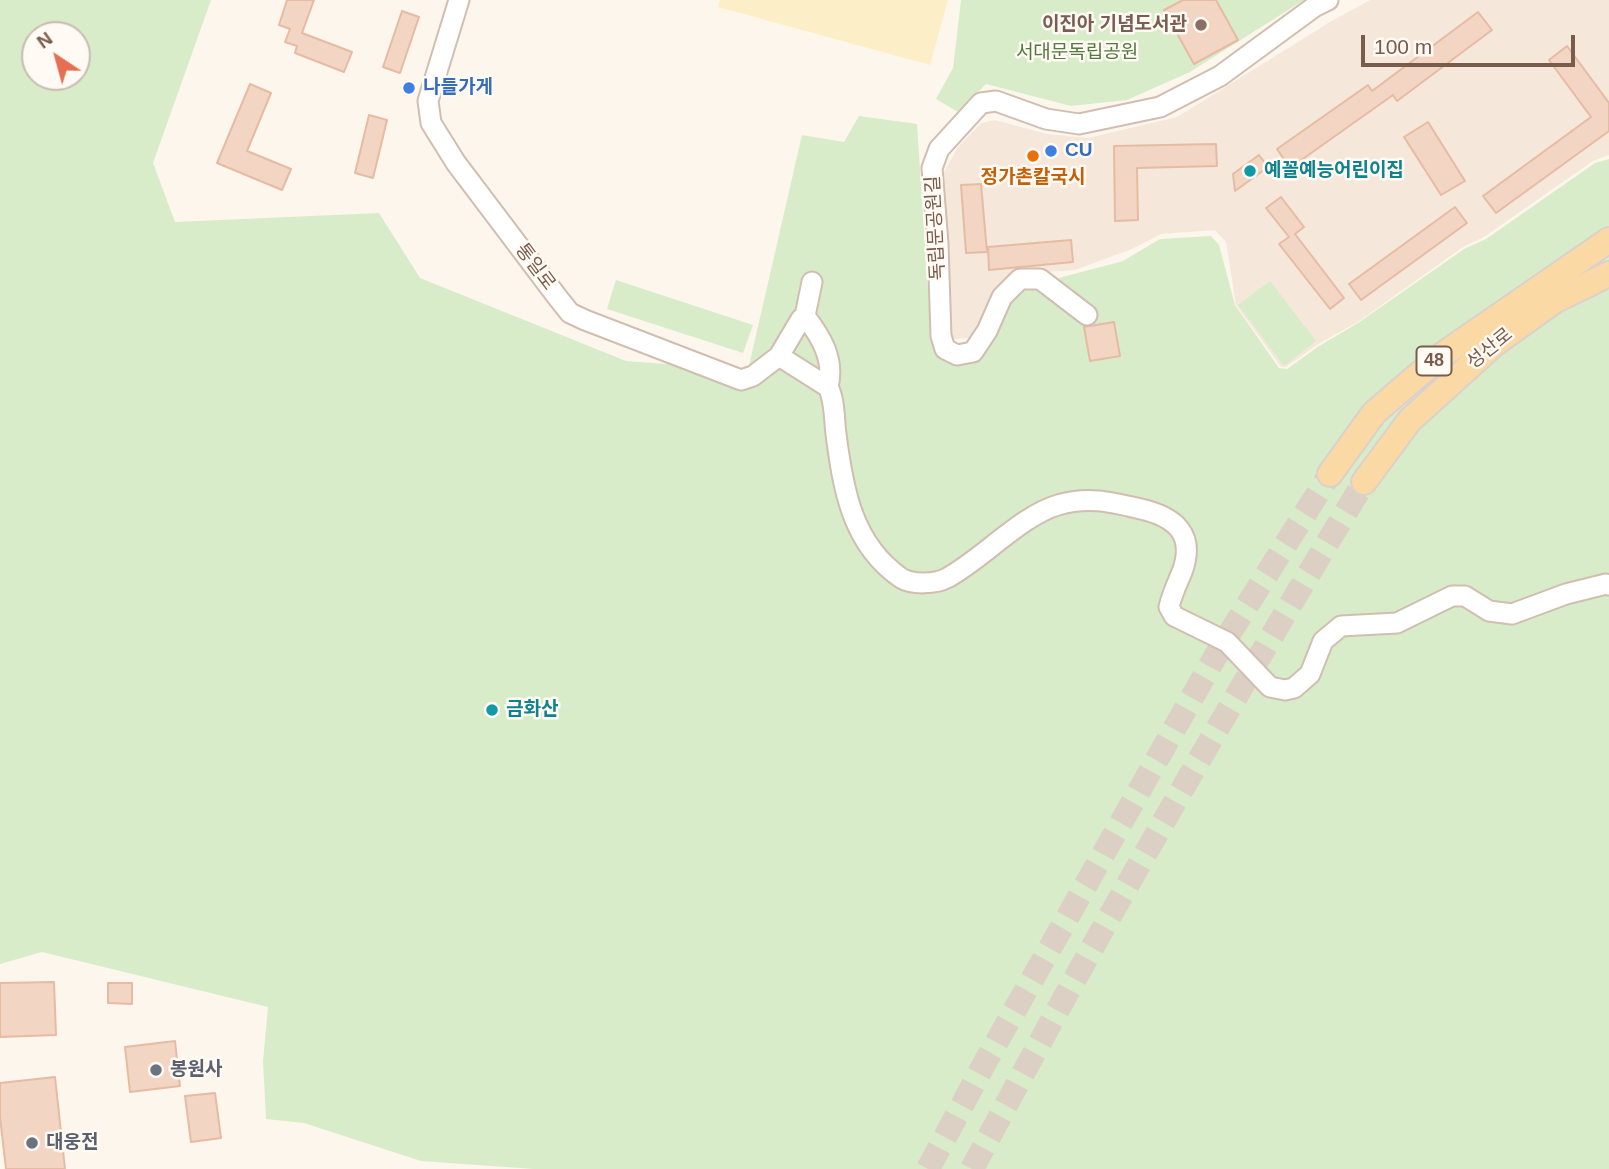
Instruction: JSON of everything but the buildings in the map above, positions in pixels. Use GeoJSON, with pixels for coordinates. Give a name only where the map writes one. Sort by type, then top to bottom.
{"type":"FeatureCollection","features":[{"type":"Feature","properties":{"kind":"main road"},"geometry":{"type":"LineString","coordinates":[[1560,272],[1599,230],[1609,223]]}},
{"type":"Feature","properties":{"kind":"main road","name":"48"},"geometry":{"type":"LineString","coordinates":[[1560,272],[1609,240]]}},
{"type":"Feature","properties":{"kind":"main road","name":"48"},"geometry":{"type":"LineString","coordinates":[[1554,301],[1609,260]]}},
{"type":"Feature","properties":{"kind":"main road","name":"성산로"},"geometry":{"type":"LineString","coordinates":[[1330,474],[1374,413],[1438,358],[1560,272]]}},
{"type":"Feature","properties":{"kind":"main road","name":"성산로"},"geometry":{"type":"LineString","coordinates":[[1364,481],[1410,420],[1494,344],[1554,301],[1609,274]]}},
{"type":"Feature","properties":{"kind":"street","name":"통일로"},"geometry":{"type":"LineString","coordinates":[[459,0],[428,101],[432,123],[456,163],[570,313],[741,380],[787,361]]}},
{"type":"Feature","properties":{"kind":"street","name":"독립문공원길"},"geometry":{"type":"LineString","coordinates":[[1087,315],[1040,279],[1020,279],[1002,297],[987,331],[973,352],[957,355],[945,349],[941,336],[932,168],[939,149],[981,103],[996,101],[1046,119],[1079,124],[1160,107],[1220,76],[1314,7],[1328,0]]}},
{"type":"Feature","properties":{"kind":"street"},"geometry":{"type":"LineString","coordinates":[[812,282],[805,316],[801,319],[787,361],[828,387]]}},
{"type":"Feature","properties":{"kind":"street"},"geometry":{"type":"LineString","coordinates":[[805,316],[822,338],[831,375],[828,387],[848,504],[857,528],[874,555],[904,580],[924,583],[946,579],[1035,516],[1055,505],[1088,498],[1152,512],[1178,524],[1184,540],[1186,551],[1182,570],[1172,592],[1169,607],[1174,616],[1227,642],[1270,687],[1285,690],[1294,688],[1310,674],[1324,641],[1341,626],[1397,623],[1452,596],[1465,596],[1489,611],[1512,614],[1566,594],[1609,585]]}},
{"type":"Feature","properties":{"kind":"shaded area"},"geometry":{"type":"Polygon","coordinates":[[[1370,0],[1609,0],[1609,155],[1593,161],[1484,237],[1463,247],[1358,322],[1320,343],[1286,367],[1281,367],[1236,305],[1226,242],[1215,230],[1161,234],[1132,249],[1075,270],[1019,274],[973,338],[954,339],[945,323],[944,172],[958,147],[981,123],[995,120],[1047,134],[1088,138],[1177,117],[1370,0]]]}},
{"type":"Feature","properties":{"kind":"green space"},"geometry":{"type":"Polygon","coordinates":[[[0,0],[211,0],[153,163],[175,222],[379,213],[420,278],[626,361],[748,370],[802,135],[844,142],[859,116],[917,124],[930,321],[940,354],[952,361],[1021,285],[1040,283],[1123,261],[1160,239],[1211,236],[1219,245],[1235,305],[1279,368],[1287,369],[1464,249],[1486,239],[1595,163],[1609,159],[1609,1169],[534,1169],[421,1161],[304,1123],[266,1119],[263,1061],[268,1007],[42,952],[0,964],[0,0]]]}},
{"type":"Feature","properties":{"kind":"green space","name":"서대문독립공원"},"geometry":{"type":"Polygon","coordinates":[[[961,0],[1304,0],[1190,72],[1127,100],[1071,106],[986,84],[958,112],[936,99],[953,68],[961,0]]]}},
{"type":"Feature","properties":{"kind":"green space"},"geometry":{"type":"Polygon","coordinates":[[[616,280],[753,325],[743,353],[607,309],[616,280]]]}},
{"type":"Feature","properties":{"kind":"green space"},"geometry":{"type":"Polygon","coordinates":[[[1270,281],[1316,341],[1284,366],[1238,305],[1270,281]]]}},
{"type":"Feature","properties":{"kind":"sand"},"geometry":{"type":"Polygon","coordinates":[[[720,0],[948,0],[930,65],[718,7],[720,0]]]}},
{"type":"Feature","properties":{"kind":"tunnel"},"geometry":{"type":"LineString","coordinates":[[928,1169],[983,1066],[1219,650],[1330,474]]}},
{"type":"Feature","properties":{"kind":"tunnel"},"geometry":{"type":"LineString","coordinates":[[972,1169],[1163,822],[1364,482]]}},
{"type":"Feature","properties":{"kind":"place","name":"이진아 기념도서관"},"geometry":{"type":"Point","coordinates":[1201,25]}},
{"type":"Feature","properties":{"kind":"place","name":"나들가게"},"geometry":{"type":"Point","coordinates":[409,88]}},
{"type":"Feature","properties":{"kind":"place","name":"CU"},"geometry":{"type":"Point","coordinates":[1051,151]}},
{"type":"Feature","properties":{"kind":"place","name":"정가촌칼국시"},"geometry":{"type":"Point","coordinates":[1033,156]}},
{"type":"Feature","properties":{"kind":"place","name":"예꼴예능어린이집"},"geometry":{"type":"Point","coordinates":[1250,171]}},
{"type":"Feature","properties":{"kind":"place","name":"금화산"},"geometry":{"type":"Point","coordinates":[492,710]}},
{"type":"Feature","properties":{"kind":"place","name":"봉원사"},"geometry":{"type":"Point","coordinates":[156,1070]}},
{"type":"Feature","properties":{"kind":"place","name":"대웅전"},"geometry":{"type":"Point","coordinates":[32,1143]}}]}
